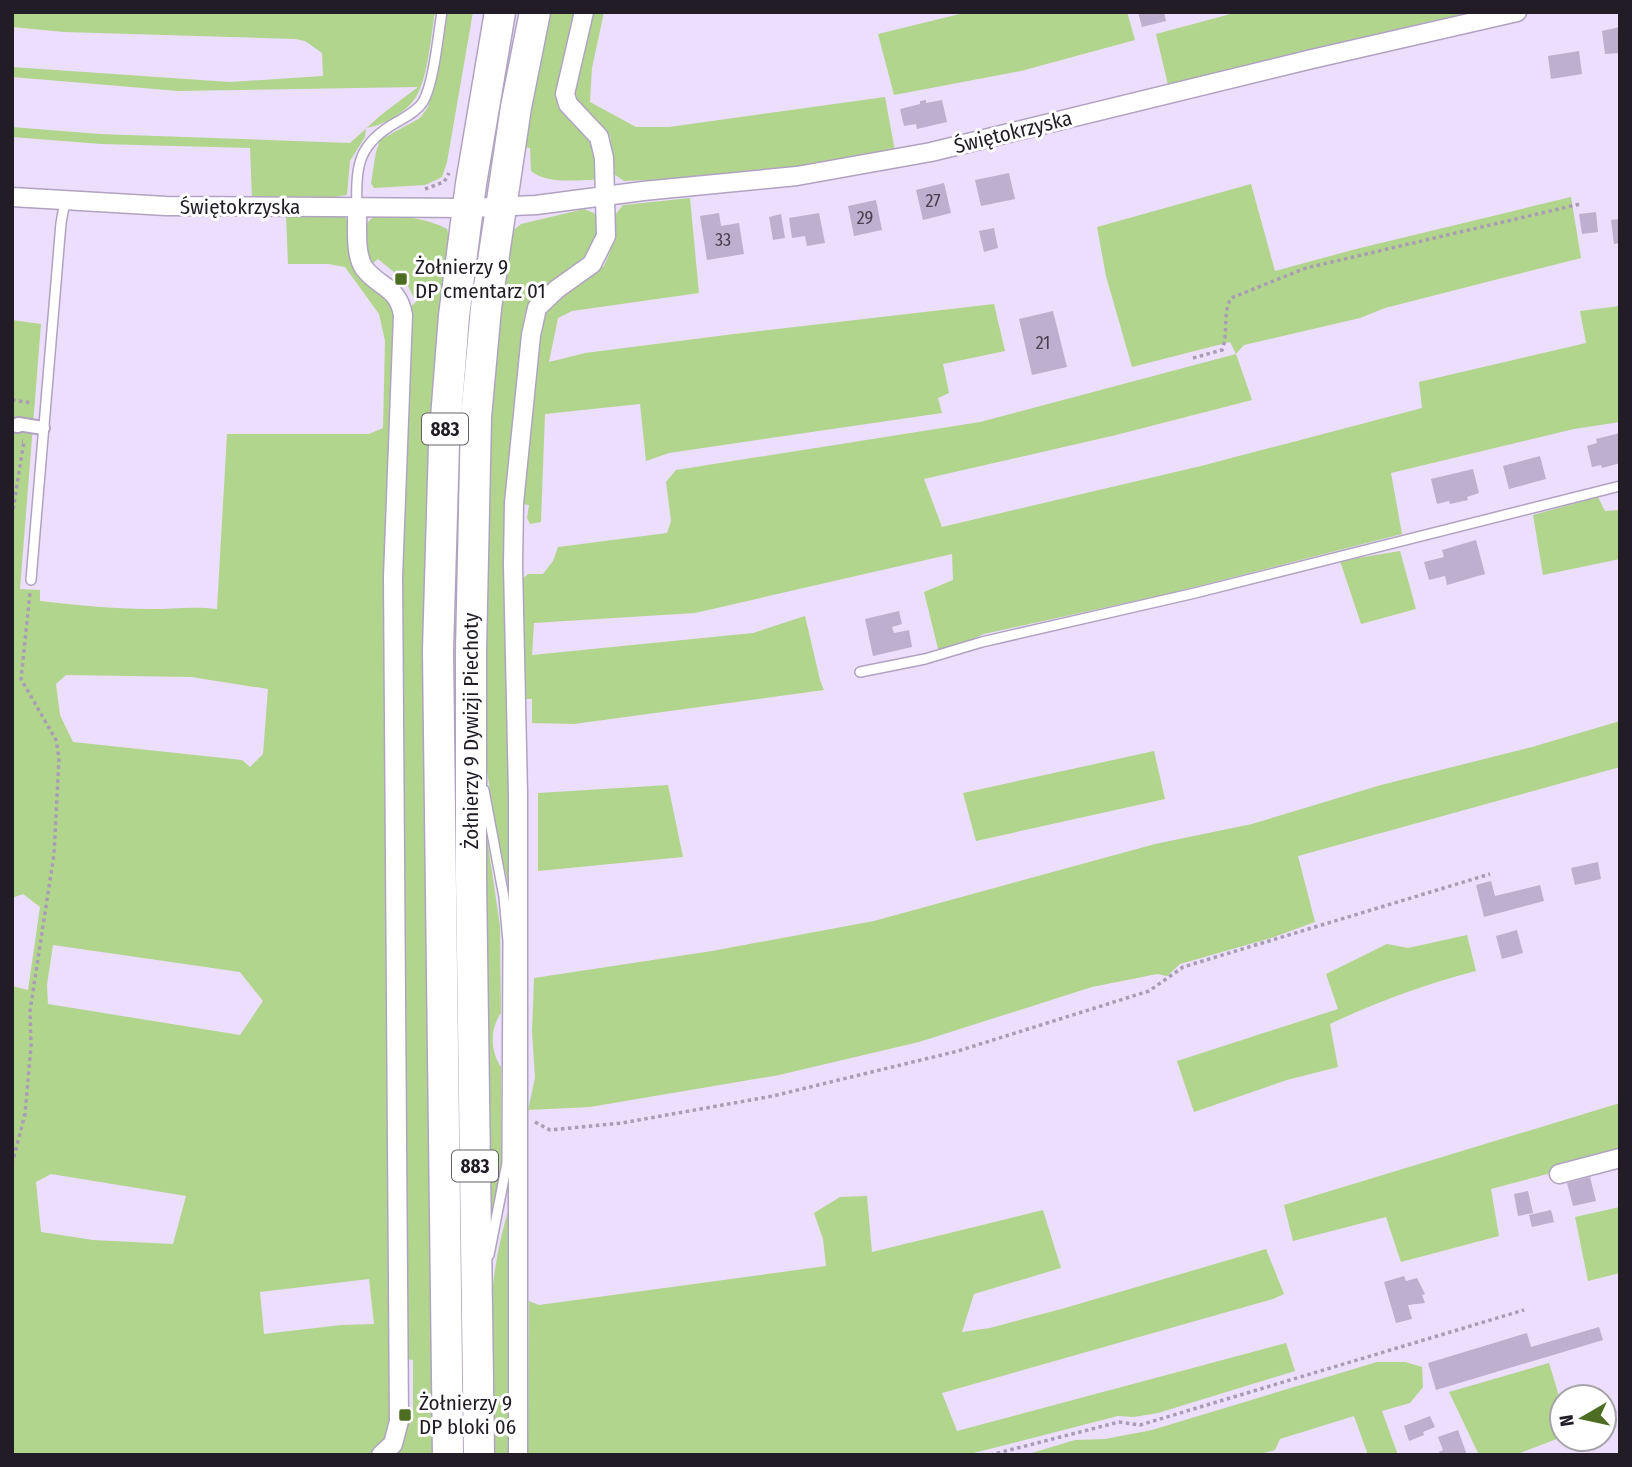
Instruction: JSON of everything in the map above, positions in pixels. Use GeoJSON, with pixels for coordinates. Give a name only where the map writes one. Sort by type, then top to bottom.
{"type":"FeatureCollection","features":[{"type":"Feature","properties":{"kind":"highway","name":"Żołnierzy 9 Dywizji Piechoty"},"geometry":{"type":"LineString","coordinates":[[448,1455],[455,651],[444,444],[454,316],[468,208],[500,12]]}},
{"type":"Feature","properties":{"kind":"highway","name":"Żołnierzy 9 Dywizji Piechoty"},"geometry":{"type":"LineString","coordinates":[[479,1455],[471,704],[455,651],[485,308],[516,107],[535,12]]}},
{"type":"Feature","properties":{"kind":"street"},"geometry":{"type":"LineString","coordinates":[[518,1455],[518,808],[513,579],[516,490],[531,335],[537,308],[557,289],[592,264],[606,236],[604,158],[600,137],[568,104],[565,94],[584,12]]}},
{"type":"Feature","properties":{"kind":"street","name":"Świętokrzyska"},"geometry":{"type":"LineString","coordinates":[[12,197],[166,206],[468,208],[536,205],[797,176],[889,161],[996,137],[1312,59],[1517,12]]}},
{"type":"Feature","properties":{"kind":"street"},"geometry":{"type":"LineString","coordinates":[[357,206],[358,248],[363,267],[396,295],[403,315],[393,577],[399,1421],[393,1444],[381,1455]]}},
{"type":"Feature","properties":{"kind":"street"},"geometry":{"type":"LineString","coordinates":[[15,426],[18,424],[43,428]]}},
{"type":"Feature","properties":{"kind":"street"},"geometry":{"type":"LineString","coordinates":[[1559,1174],[1620,1158]]}},
{"type":"Feature","properties":{"kind":"lane"},"geometry":{"type":"LineString","coordinates":[[357,206],[358,168],[365,146],[381,131],[412,114],[423,102],[431,75],[442,12]]}},
{"type":"Feature","properties":{"kind":"lane"},"geometry":{"type":"LineString","coordinates":[[31,580],[65,201]]}},
{"type":"Feature","properties":{"kind":"lane"},"geometry":{"type":"LineString","coordinates":[[860,672],[925,659],[982,642],[1195,593],[1620,486]]}},
{"type":"Feature","properties":{"kind":"path"},"geometry":{"type":"LineString","coordinates":[[419,190],[434,188],[444,182],[449,172]]}},
{"type":"Feature","properties":{"kind":"path"},"geometry":{"type":"LineString","coordinates":[[1193,358],[1222,349],[1227,338],[1227,305],[1231,298],[1243,293],[1306,268],[1580,204]]}},
{"type":"Feature","properties":{"kind":"path"},"geometry":{"type":"LineString","coordinates":[[12,400],[33,403]]}},
{"type":"Feature","properties":{"kind":"path"},"geometry":{"type":"LineString","coordinates":[[12,516],[24,442],[16,440],[15,426]]}},
{"type":"Feature","properties":{"kind":"path"},"geometry":{"type":"LineString","coordinates":[[12,1164],[25,1114],[31,1046],[30,1011],[54,854],[59,758],[56,740],[21,679],[31,580]]}},
{"type":"Feature","properties":{"kind":"path"},"geometry":{"type":"LineString","coordinates":[[518,1110],[550,1130],[622,1123],[773,1097],[971,1047],[1149,991],[1183,967],[1490,874]]}},
{"type":"Feature","properties":{"kind":"path"},"geometry":{"type":"LineString","coordinates":[[990,1455],[1119,1422],[1140,1425],[1524,1310]]}},
{"type":"Feature","properties":{"kind":"green space"},"geometry":{"type":"Polygon","coordinates":[[[12,12],[435,12],[426,68],[416,97],[394,117],[367,128],[418,87],[178,91],[12,77],[12,67],[230,82],[323,76],[322,53],[305,41],[64,32],[12,27],[12,12]]]}},
{"type":"Feature","properties":{"kind":"green space"},"geometry":{"type":"Polygon","coordinates":[[[447,12],[473,12],[447,162],[442,177],[425,185],[374,188],[371,183],[380,140],[420,118],[428,107],[436,80],[447,12]]]}},
{"type":"Feature","properties":{"kind":"green space"},"geometry":{"type":"Polygon","coordinates":[[[545,12],[579,12],[558,91],[563,113],[595,144],[597,174],[593,180],[561,180],[537,175],[531,171],[530,148],[520,146],[545,12]]]}},
{"type":"Feature","properties":{"kind":"green space"},"geometry":{"type":"Polygon","coordinates":[[[592,12],[604,12],[592,68],[590,102],[636,127],[669,127],[885,97],[895,151],[807,166],[676,179],[624,181],[615,175],[610,136],[577,100],[575,86],[592,12]]]}},
{"type":"Feature","properties":{"kind":"green space"},"geometry":{"type":"Polygon","coordinates":[[[968,12],[1127,12],[1135,40],[1021,71],[894,95],[878,34],[968,12]]]}},
{"type":"Feature","properties":{"kind":"green space"},"geometry":{"type":"Polygon","coordinates":[[[1238,12],[1471,12],[1168,85],[1156,34],[1238,12]]]}},
{"type":"Feature","properties":{"kind":"green space"},"geometry":{"type":"Polygon","coordinates":[[[12,127],[100,134],[350,143],[366,129],[365,137],[350,161],[347,195],[314,200],[252,198],[250,148],[101,144],[12,137],[12,127]]]}},
{"type":"Feature","properties":{"kind":"green space"},"geometry":{"type":"Polygon","coordinates":[[[1251,184],[1275,271],[1571,197],[1581,258],[1385,308],[1360,318],[1244,345],[1236,354],[1230,342],[1132,367],[1106,276],[1097,227],[1251,184]]]}},
{"type":"Feature","properties":{"kind":"green space"},"geometry":{"type":"Polygon","coordinates":[[[690,198],[699,293],[572,311],[558,318],[549,362],[585,353],[994,304],[1005,351],[943,364],[949,393],[938,398],[942,413],[669,453],[646,461],[640,404],[545,414],[541,522],[530,524],[527,518],[529,505],[523,504],[542,317],[559,297],[604,266],[610,252],[615,215],[623,205],[690,198]]]}},
{"type":"Feature","properties":{"kind":"green space"},"geometry":{"type":"Polygon","coordinates":[[[584,209],[594,213],[599,220],[596,237],[589,252],[581,262],[536,295],[528,305],[524,317],[508,680],[510,890],[498,844],[481,731],[483,497],[495,343],[509,234],[521,224],[584,209]]]}},
{"type":"Feature","properties":{"kind":"green space"},"geometry":{"type":"Polygon","coordinates":[[[382,214],[432,222],[447,229],[451,243],[436,1455],[392,1455],[404,1440],[408,1422],[413,1421],[413,1360],[406,1359],[400,660],[401,479],[410,307],[416,302],[406,282],[378,259],[371,265],[365,242],[366,228],[374,217],[382,214]]]}},
{"type":"Feature","properties":{"kind":"green space"},"geometry":{"type":"Polygon","coordinates":[[[286,215],[345,216],[395,311],[385,620],[384,798],[389,839],[388,1271],[391,1424],[384,1442],[371,1455],[12,1455],[12,986],[28,990],[40,907],[23,894],[12,898],[12,320],[41,324],[20,589],[40,590],[40,601],[67,604],[136,609],[217,609],[227,434],[369,434],[383,428],[385,341],[379,314],[345,267],[328,264],[288,264],[286,215]],[[66,675],[56,684],[60,715],[73,742],[242,760],[250,767],[263,754],[268,689],[191,677],[66,675]],[[53,945],[47,985],[48,1004],[240,1035],[263,1001],[240,972],[53,945]],[[51,1174],[36,1182],[41,1232],[93,1240],[173,1244],[186,1196],[51,1174]],[[369,1279],[260,1292],[264,1334],[374,1324],[369,1279]]]}},
{"type":"Feature","properties":{"kind":"green space"},"geometry":{"type":"Polygon","coordinates":[[[1620,306],[1620,422],[1574,429],[1391,473],[1402,534],[1171,593],[984,634],[939,653],[924,592],[953,580],[952,554],[695,613],[534,623],[532,655],[753,633],[805,616],[824,690],[574,724],[532,723],[532,699],[525,699],[521,695],[520,581],[528,574],[543,574],[553,561],[558,547],[667,533],[671,521],[666,482],[676,470],[980,422],[1236,354],[1252,400],[1116,435],[924,479],[942,527],[1201,466],[1422,408],[1419,382],[1586,343],[1580,311],[1620,306]]]}},
{"type":"Feature","properties":{"kind":"green space"},"geometry":{"type":"Polygon","coordinates":[[[1598,497],[1605,511],[1620,510],[1620,559],[1543,575],[1533,515],[1598,497]]]}},
{"type":"Feature","properties":{"kind":"green space"},"geometry":{"type":"Polygon","coordinates":[[[1400,551],[1416,609],[1361,624],[1340,561],[1400,551]]]}},
{"type":"Feature","properties":{"kind":"green space"},"geometry":{"type":"Polygon","coordinates":[[[1620,721],[1620,767],[1298,856],[1315,922],[1271,938],[1180,964],[1167,976],[1157,974],[1092,987],[919,1042],[779,1075],[590,1107],[528,1110],[535,1078],[532,1032],[534,978],[712,951],[874,921],[1155,844],[1252,824],[1381,785],[1532,747],[1620,721]]]}},
{"type":"Feature","properties":{"kind":"green space"},"geometry":{"type":"Polygon","coordinates":[[[1154,751],[1165,799],[976,841],[963,793],[1154,751]]]}},
{"type":"Feature","properties":{"kind":"green space"},"geometry":{"type":"Polygon","coordinates":[[[668,785],[683,857],[538,871],[538,793],[668,785]]]}},
{"type":"Feature","properties":{"kind":"green space"},"geometry":{"type":"Polygon","coordinates":[[[486,831],[500,926],[501,1013],[493,1032],[493,1040],[497,1061],[501,1067],[501,1165],[488,1235],[486,831]]]}},
{"type":"Feature","properties":{"kind":"green space"},"geometry":{"type":"Polygon","coordinates":[[[1467,935],[1476,971],[1402,994],[1330,1024],[1338,1067],[1287,1080],[1194,1112],[1177,1061],[1338,1009],[1326,974],[1387,944],[1408,948],[1467,935]]]}},
{"type":"Feature","properties":{"kind":"green space"},"geometry":{"type":"Polygon","coordinates":[[[1620,1103],[1620,1150],[1491,1189],[1499,1236],[1401,1262],[1386,1217],[1293,1241],[1284,1205],[1620,1103]]]}},
{"type":"Feature","properties":{"kind":"green space"},"geometry":{"type":"Polygon","coordinates":[[[867,1196],[872,1252],[1043,1210],[1061,1268],[974,1294],[962,1332],[990,1328],[1065,1308],[1266,1249],[1284,1294],[942,1393],[957,1431],[1286,1343],[1295,1371],[1158,1413],[1134,1417],[1118,1416],[966,1455],[528,1455],[529,1301],[539,1305],[826,1266],[823,1239],[814,1213],[840,1197],[867,1196]]]}},
{"type":"Feature","properties":{"kind":"green space"},"geometry":{"type":"Polygon","coordinates":[[[513,1197],[513,1455],[489,1455],[492,1292],[503,1228],[513,1197]]]}},
{"type":"Feature","properties":{"kind":"green space"},"geometry":{"type":"Polygon","coordinates":[[[1620,1207],[1620,1273],[1588,1281],[1575,1217],[1620,1207]]]}},
{"type":"Feature","properties":{"kind":"green space"},"geometry":{"type":"Polygon","coordinates":[[[1377,1362],[1405,1362],[1422,1367],[1423,1387],[1410,1403],[1382,1411],[1398,1455],[1368,1455],[1354,1416],[1280,1439],[1275,1450],[1257,1455],[1025,1455],[1075,1440],[1105,1439],[1152,1430],[1377,1362]]]}},
{"type":"Feature","properties":{"kind":"green space"},"geometry":{"type":"Polygon","coordinates":[[[1549,1363],[1555,1383],[1548,1383],[1548,1442],[1515,1455],[1479,1455],[1449,1392],[1549,1363]]]}},
{"type":"Feature","properties":{"kind":"building"},"geometry":{"type":"Polygon","coordinates":[[[1138,12],[1164,12],[1166,21],[1142,27],[1138,12]]]}},
{"type":"Feature","properties":{"kind":"building"},"geometry":{"type":"Polygon","coordinates":[[[1620,27],[1620,53],[1605,54],[1602,31],[1620,27]]]}},
{"type":"Feature","properties":{"kind":"building"},"geometry":{"type":"Polygon","coordinates":[[[1579,51],[1582,74],[1551,79],[1548,56],[1579,51]]]}},
{"type":"Feature","properties":{"kind":"building"},"geometry":{"type":"Polygon","coordinates":[[[926,100],[926,103],[942,100],[947,122],[917,129],[916,124],[904,126],[900,109],[926,100]]]}},
{"type":"Feature","properties":{"kind":"building"},"geometry":{"type":"Polygon","coordinates":[[[1009,173],[1015,199],[981,206],[975,180],[1009,173]]]}},
{"type":"Feature","properties":{"kind":"building"},"geometry":{"type":"Polygon","coordinates":[[[944,183],[951,213],[923,220],[916,190],[944,183]]]}},
{"type":"Feature","properties":{"kind":"building"},"geometry":{"type":"Polygon","coordinates":[[[876,200],[882,230],[854,236],[848,206],[876,200]]]}},
{"type":"Feature","properties":{"kind":"building"},"geometry":{"type":"Polygon","coordinates":[[[1596,212],[1598,232],[1582,234],[1579,214],[1596,212]]]}},
{"type":"Feature","properties":{"kind":"building"},"geometry":{"type":"Polygon","coordinates":[[[719,213],[721,226],[739,223],[744,254],[707,260],[700,216],[719,213]]]}},
{"type":"Feature","properties":{"kind":"building"},"geometry":{"type":"Polygon","coordinates":[[[819,213],[825,243],[807,246],[805,236],[792,238],[789,218],[819,213]]]}},
{"type":"Feature","properties":{"kind":"building"},"geometry":{"type":"Polygon","coordinates":[[[781,214],[785,238],[773,240],[769,217],[781,214]]]}},
{"type":"Feature","properties":{"kind":"building"},"geometry":{"type":"Polygon","coordinates":[[[1620,219],[1620,243],[1614,244],[1611,220],[1620,219]]]}},
{"type":"Feature","properties":{"kind":"building"},"geometry":{"type":"Polygon","coordinates":[[[994,228],[998,248],[984,252],[979,231],[994,228]]]}},
{"type":"Feature","properties":{"kind":"building"},"geometry":{"type":"Polygon","coordinates":[[[1053,311],[1067,367],[1032,375],[1019,319],[1053,311]]]}},
{"type":"Feature","properties":{"kind":"building"},"geometry":{"type":"Polygon","coordinates":[[[1620,433],[1620,463],[1602,468],[1601,465],[1592,467],[1587,446],[1597,443],[1596,439],[1620,433]]]}},
{"type":"Feature","properties":{"kind":"building"},"geometry":{"type":"Polygon","coordinates":[[[1540,456],[1546,479],[1509,489],[1503,466],[1540,456]]]}},
{"type":"Feature","properties":{"kind":"building"},"geometry":{"type":"Polygon","coordinates":[[[1473,469],[1479,493],[1467,497],[1468,500],[1437,504],[1431,479],[1473,469]]]}},
{"type":"Feature","properties":{"kind":"building"},"geometry":{"type":"Polygon","coordinates":[[[1476,540],[1485,574],[1447,585],[1445,576],[1429,580],[1424,562],[1444,557],[1442,550],[1476,540]]]}},
{"type":"Feature","properties":{"kind":"building"},"geometry":{"type":"Polygon","coordinates":[[[899,611],[902,624],[892,627],[894,633],[909,630],[912,647],[873,656],[865,619],[899,611]]]}},
{"type":"Feature","properties":{"kind":"building"},"geometry":{"type":"Polygon","coordinates":[[[1598,862],[1601,879],[1575,885],[1571,868],[1598,862]]]}},
{"type":"Feature","properties":{"kind":"building"},"geometry":{"type":"Polygon","coordinates":[[[1491,881],[1495,896],[1540,885],[1544,901],[1484,917],[1476,885],[1491,881]]]}},
{"type":"Feature","properties":{"kind":"building"},"geometry":{"type":"Polygon","coordinates":[[[1517,930],[1523,953],[1502,959],[1496,936],[1517,930]]]}},
{"type":"Feature","properties":{"kind":"building"},"geometry":{"type":"Polygon","coordinates":[[[1590,1177],[1596,1201],[1573,1206],[1567,1183],[1590,1177]]]}},
{"type":"Feature","properties":{"kind":"building"},"geometry":{"type":"Polygon","coordinates":[[[1528,1191],[1533,1213],[1518,1216],[1514,1194],[1528,1191]]]}},
{"type":"Feature","properties":{"kind":"building"},"geometry":{"type":"Polygon","coordinates":[[[1551,1210],[1554,1222],[1532,1227],[1529,1215],[1551,1210]]]}},
{"type":"Feature","properties":{"kind":"building"},"geometry":{"type":"Polygon","coordinates":[[[1404,1276],[1406,1281],[1417,1278],[1425,1294],[1422,1295],[1425,1303],[1408,1305],[1412,1319],[1396,1323],[1384,1282],[1404,1276]]]}},
{"type":"Feature","properties":{"kind":"building"},"geometry":{"type":"Polygon","coordinates":[[[1599,1327],[1603,1340],[1436,1390],[1428,1363],[1527,1333],[1531,1347],[1599,1327]]]}},
{"type":"Feature","properties":{"kind":"building"},"geometry":{"type":"Polygon","coordinates":[[[1430,1416],[1435,1427],[1409,1441],[1404,1426],[1430,1416]]]}},
{"type":"Feature","properties":{"kind":"building"},"geometry":{"type":"Polygon","coordinates":[[[1458,1430],[1467,1455],[1440,1455],[1439,1452],[1443,1450],[1438,1437],[1458,1430]]]}},
{"type":"Feature","properties":{"kind":"place","name":"Żołnierzy 9 DP cmentarz 01"},"geometry":{"type":"Point","coordinates":[401,279]}},
{"type":"Feature","properties":{"kind":"place","name":"Żołnierzy 9 DP bloki 06"},"geometry":{"type":"Point","coordinates":[405,1415]}}]}
